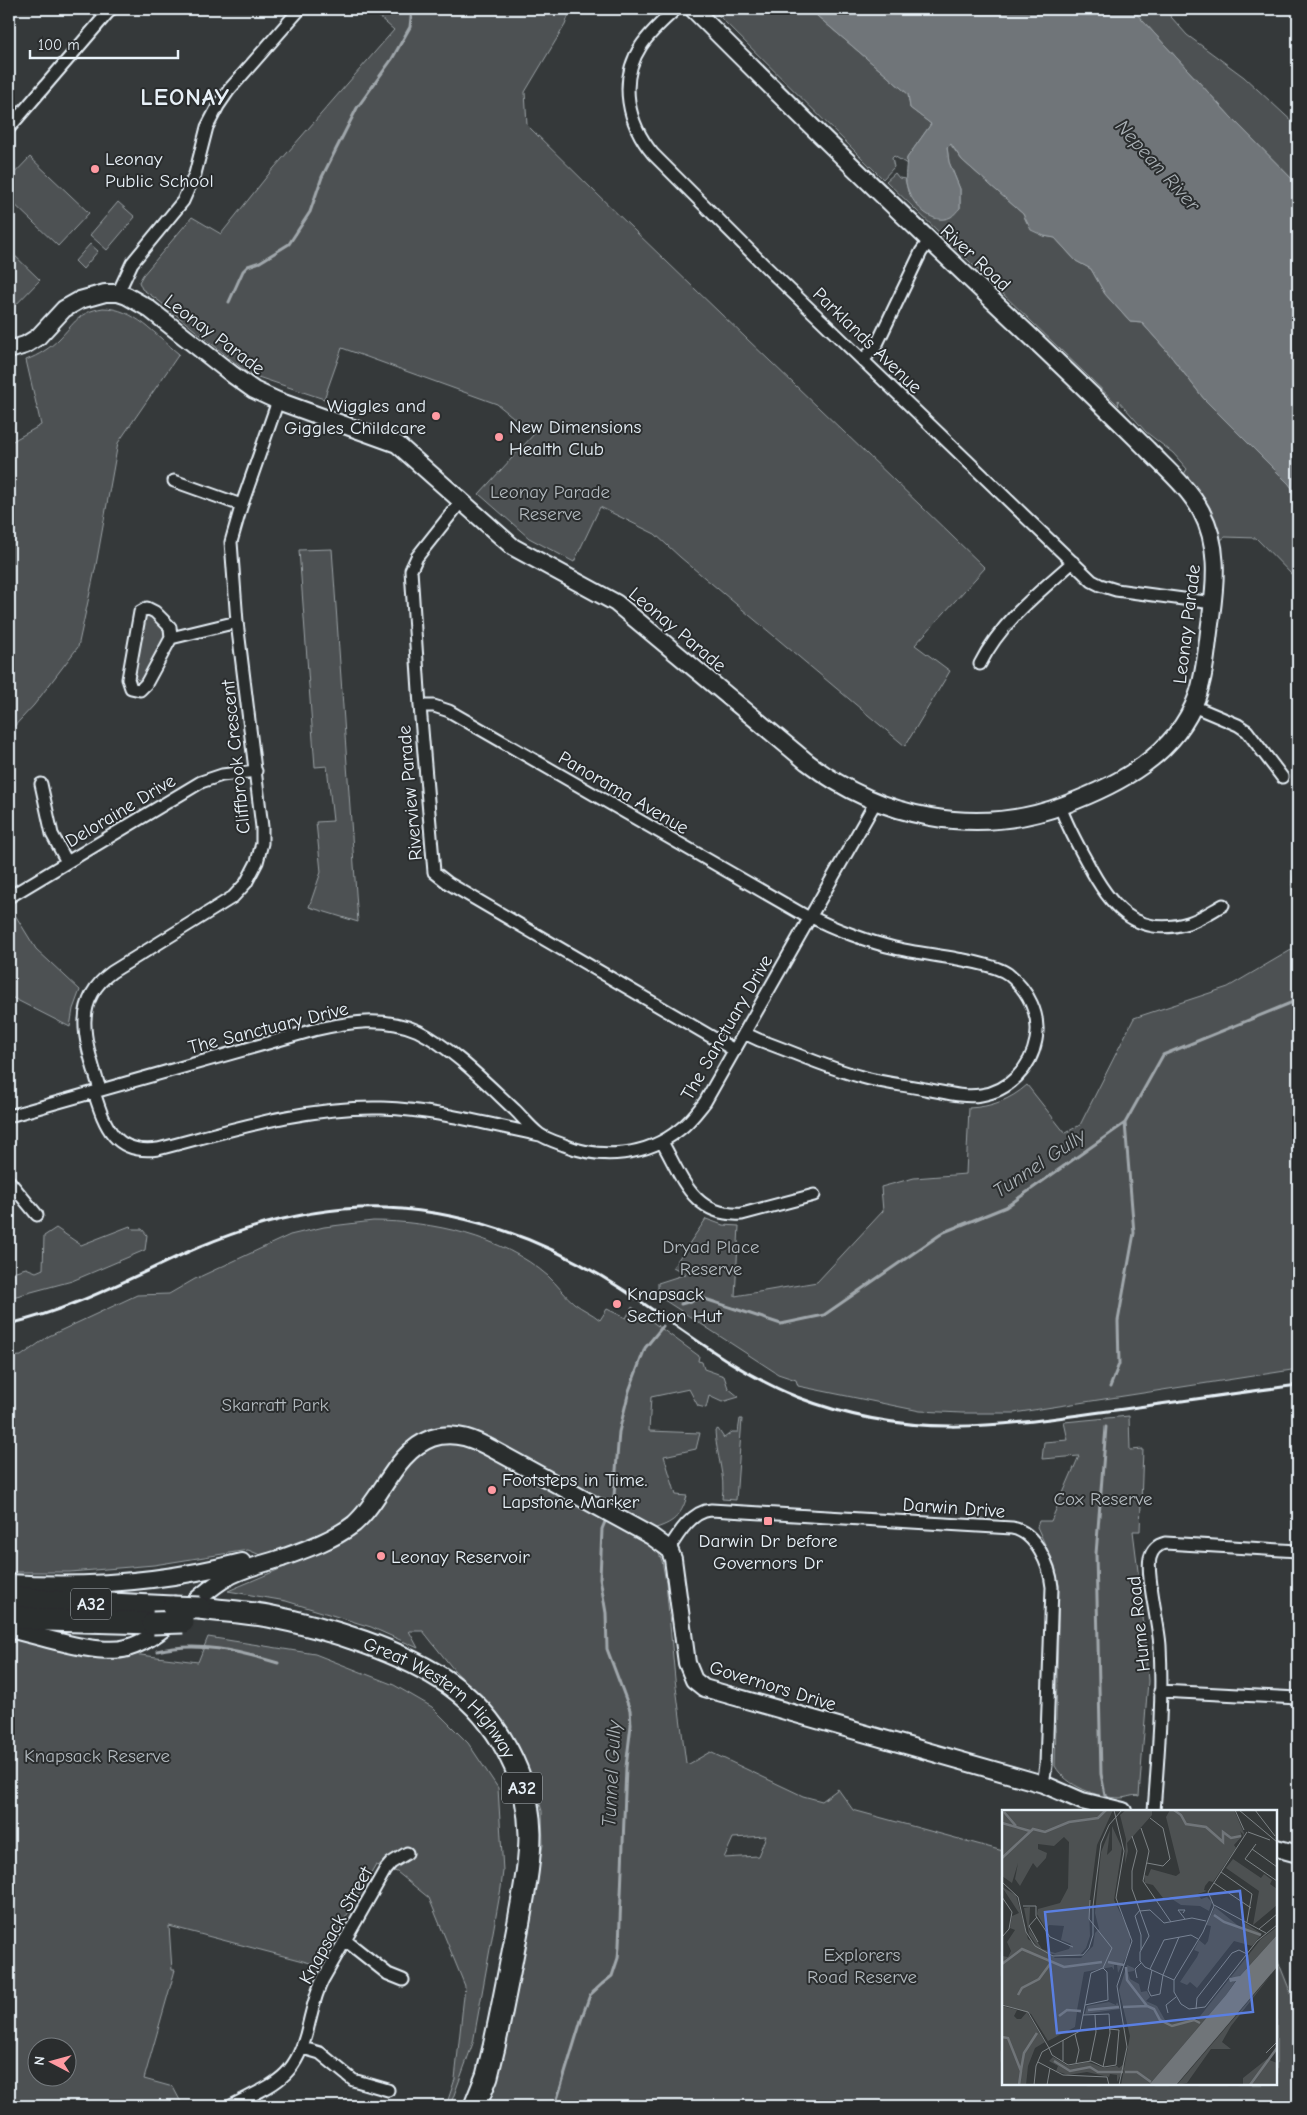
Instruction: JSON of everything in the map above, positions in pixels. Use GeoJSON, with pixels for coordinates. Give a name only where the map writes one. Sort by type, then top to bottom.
{"type":"FeatureCollection","features":[{"type":"Feature","properties":{"kind":"highway","name":"Great Western Highway"},"geometry":{"type":"LineString","coordinates":[[9,1596],[178,1615],[276,1631],[326,1644],[390,1667],[426,1685],[467,1717],[490,1747],[504,1777],[513,1805],[516,1836],[513,1884],[481,2043],[472,2076],[460,2106]]}},
{"type":"Feature","properties":{"kind":"highway","name":"Great Western Highway"},"geometry":{"type":"LineString","coordinates":[[9,1616],[47,1620],[153,1623],[200,1608],[267,1616],[355,1640],[406,1660],[438,1676],[465,1696],[479,1710],[501,1738],[514,1764],[522,1788],[528,1819],[530,1847],[524,1890],[494,2047],[487,2076],[475,2106]]}},
{"type":"Feature","properties":{"kind":"street"},"geometry":{"type":"LineString","coordinates":[[9,128],[112,9]]}},
{"type":"Feature","properties":{"kind":"street"},"geometry":{"type":"LineString","coordinates":[[9,350],[25,345],[38,337],[64,309],[74,303],[92,296],[118,293],[132,263],[174,213],[186,195],[195,174],[207,127],[218,106],[229,90],[300,9]]}},
{"type":"Feature","properties":{"kind":"street","name":"Parklands Avenue"},"geometry":{"type":"LineString","coordinates":[[676,9],[644,41],[632,66],[628,83],[628,101],[636,131],[659,161],[763,264],[1096,583],[1110,588],[1213,603]]}},
{"type":"Feature","properties":{"kind":"street","name":"River Road"},"geometry":{"type":"LineString","coordinates":[[693,9],[834,150],[1088,390],[1182,485],[1202,513],[1214,547]]}},
{"type":"Feature","properties":{"kind":"street"},"geometry":{"type":"LineString","coordinates":[[864,359],[876,346],[921,252],[929,241]]}},
{"type":"Feature","properties":{"kind":"street","name":"Leonay Parade"},"geometry":{"type":"LineString","coordinates":[[118,293],[128,296],[148,308],[233,376],[254,390],[278,401],[392,441],[462,500],[517,550],[616,603],[807,762],[836,782],[875,803],[913,814],[950,820],[1005,819],[1030,815],[1060,806],[1113,783],[1153,758],[1179,731],[1193,706],[1202,678],[1216,577],[1214,547]]}},
{"type":"Feature","properties":{"kind":"street","name":"Cliffbrook Crescent"},"geometry":{"type":"LineString","coordinates":[[278,401],[241,505],[230,542],[237,622],[262,827],[262,843],[252,873],[240,890],[225,904],[112,972],[100,982],[92,994],[85,1014],[84,1030],[103,1121],[110,1132],[126,1146],[144,1150],[158,1149],[296,1114],[345,1109],[381,1108],[428,1112],[540,1135]]}},
{"type":"Feature","properties":{"kind":"street"},"geometry":{"type":"LineString","coordinates":[[174,481],[241,505]]}},
{"type":"Feature","properties":{"kind":"street","name":"Riverview Parade"},"geometry":{"type":"LineString","coordinates":[[462,500],[417,557],[411,570],[434,872],[448,883],[734,1050]]}},
{"type":"Feature","properties":{"kind":"street"},"geometry":{"type":"LineString","coordinates":[[980,664],[994,638],[1023,607],[1072,562]]}},
{"type":"Feature","properties":{"kind":"street"},"geometry":{"type":"LineString","coordinates":[[171,638],[170,627],[156,612],[147,608],[140,612],[128,679],[131,688],[140,690],[146,684],[171,638],[237,622]]}},
{"type":"Feature","properties":{"kind":"street","name":"Panorama Avenue"},"geometry":{"type":"LineString","coordinates":[[420,706],[434,706],[449,711],[809,917],[891,947],[981,964],[1008,974],[1023,988],[1036,1016],[1036,1040],[1033,1054],[1026,1067],[1011,1083],[994,1092],[981,1095],[960,1095],[860,1077],[744,1033]]}},
{"type":"Feature","properties":{"kind":"street"},"geometry":{"type":"LineString","coordinates":[[1193,706],[1248,731],[1282,777]]}},
{"type":"Feature","properties":{"kind":"street","name":"Deloraine Drive"},"geometry":{"type":"LineString","coordinates":[[9,897],[206,780],[222,775],[256,771]]}},
{"type":"Feature","properties":{"kind":"street"},"geometry":{"type":"LineString","coordinates":[[41,784],[52,834],[67,862]]}},
{"type":"Feature","properties":{"kind":"street","name":"The Sanctuary Drive"},"geometry":{"type":"LineString","coordinates":[[9,1116],[314,1030],[346,1023],[373,1021],[409,1028],[433,1040],[449,1051],[540,1135],[570,1147],[598,1153],[636,1151],[662,1142],[679,1131],[705,1102],[875,803]]}},
{"type":"Feature","properties":{"kind":"street"},"geometry":{"type":"LineString","coordinates":[[1060,806],[1067,825],[1101,889],[1116,906],[1131,918],[1154,925],[1176,925],[1197,920],[1223,905]]}},
{"type":"Feature","properties":{"kind":"street"},"geometry":{"type":"LineString","coordinates":[[502,1127],[510,1120],[514,1109]]}},
{"type":"Feature","properties":{"kind":"street"},"geometry":{"type":"LineString","coordinates":[[662,1142],[690,1192],[702,1204],[712,1209],[732,1214],[742,1214],[814,1195]]}},
{"type":"Feature","properties":{"kind":"street"},"geometry":{"type":"LineString","coordinates":[[9,1181],[36,1215]]}},
{"type":"Feature","properties":{"kind":"street"},"geometry":{"type":"LineString","coordinates":[[9,1629],[97,1649],[126,1648],[146,1640],[201,1595],[224,1579],[248,1567],[283,1558],[312,1546],[337,1535],[353,1524],[369,1508],[410,1452],[424,1441],[438,1436],[457,1436],[478,1442],[651,1536],[668,1549]]}},
{"type":"Feature","properties":{"kind":"street","name":"Darwin Drive"},"geometry":{"type":"LineString","coordinates":[[668,1549],[684,1526],[708,1510],[1012,1528],[1022,1531],[1031,1540],[1044,1559],[1052,1587],[1046,1765],[1043,1784]]}},
{"type":"Feature","properties":{"kind":"street","name":"Hume Road"},"geometry":{"type":"LineString","coordinates":[[1154,1810],[1160,1691],[1160,1644],[1149,1566],[1152,1554],[1157,1547],[1165,1544],[1298,1551]]}},
{"type":"Feature","properties":{"kind":"street"},"geometry":{"type":"LineString","coordinates":[[9,1583],[78,1586],[167,1579],[312,1546]]}},
{"type":"Feature","properties":{"kind":"street","name":"Governors Drive"},"geometry":{"type":"LineString","coordinates":[[668,1549],[675,1570],[687,1663],[694,1680],[704,1688],[1043,1784],[1082,1802],[1118,1810]]}},
{"type":"Feature","properties":{"kind":"street"},"geometry":{"type":"LineString","coordinates":[[1160,1691],[1298,1698]]}},
{"type":"Feature","properties":{"kind":"street"},"geometry":{"type":"LineString","coordinates":[[1277,1848],[1298,1854]]}},
{"type":"Feature","properties":{"kind":"street","name":"Knapsack Street"},"geometry":{"type":"LineString","coordinates":[[231,2106],[281,2079],[294,2067],[303,2048],[319,1986],[385,1870],[391,1863],[408,1853]]}},
{"type":"Feature","properties":{"kind":"street"},"geometry":{"type":"LineString","coordinates":[[344,1940],[388,1974],[403,1980]]}},
{"type":"Feature","properties":{"kind":"street"},"geometry":{"type":"LineString","coordinates":[[303,2048],[320,2053],[353,2080],[388,2090]]}},
{"type":"Feature","properties":{"kind":"green space","name":"Leonay Parade Reserve"},"geometry":{"type":"Polygon","coordinates":[[[370,9],[571,9],[565,25],[525,92],[527,125],[985,568],[915,645],[950,671],[905,746],[655,534],[600,507],[574,562],[529,538],[479,494],[534,434],[497,404],[342,348],[324,399],[249,374],[142,289],[139,282],[143,275],[192,217],[221,234],[268,175],[394,30],[370,9]]]}},
{"type":"Feature","properties":{"kind":"green space"},"geometry":{"type":"Polygon","coordinates":[[[712,9],[809,9],[908,94],[910,108],[931,124],[907,158],[907,164],[894,156],[892,158],[894,167],[883,179],[712,9]]]}},
{"type":"Feature","properties":{"kind":"green space"},"geometry":{"type":"Polygon","coordinates":[[[1132,9],[1164,9],[1187,35],[1244,77],[1298,127],[1298,185],[1230,116],[1132,9]]]}},
{"type":"Feature","properties":{"kind":"green space"},"geometry":{"type":"Polygon","coordinates":[[[950,144],[962,160],[1023,214],[1027,223],[1044,236],[1055,238],[1076,261],[1091,269],[1105,294],[1130,322],[1142,323],[1166,350],[1204,399],[1289,484],[1298,496],[1298,581],[1256,538],[1225,537],[1221,540],[1206,505],[1184,474],[1187,469],[1173,453],[1146,432],[1118,400],[1119,406],[886,181],[895,173],[899,178],[905,179],[908,192],[960,208],[960,189],[949,162],[947,147],[950,144]]]}},
{"type":"Feature","properties":{"kind":"green space"},"geometry":{"type":"Polygon","coordinates":[[[30,157],[89,213],[58,246],[9,199],[9,179],[30,157]]]}},
{"type":"Feature","properties":{"kind":"green space"},"geometry":{"type":"Polygon","coordinates":[[[118,202],[135,217],[107,250],[90,235],[118,202]]]}},
{"type":"Feature","properties":{"kind":"green space"},"geometry":{"type":"Polygon","coordinates":[[[90,244],[98,251],[83,269],[75,261],[90,244]]]}},
{"type":"Feature","properties":{"kind":"green space"},"geometry":{"type":"Polygon","coordinates":[[[9,250],[40,280],[9,312],[9,250]]]}},
{"type":"Feature","properties":{"kind":"green space"},"geometry":{"type":"Polygon","coordinates":[[[103,308],[114,309],[135,318],[179,354],[118,443],[96,565],[78,647],[34,705],[9,732],[9,443],[41,425],[26,360],[40,354],[52,345],[82,315],[103,308]]]}},
{"type":"Feature","properties":{"kind":"green space"},"geometry":{"type":"Polygon","coordinates":[[[332,549],[358,922],[309,907],[321,872],[316,822],[333,821],[327,766],[315,767],[299,550],[332,549]]]}},
{"type":"Feature","properties":{"kind":"green space"},"geometry":{"type":"Polygon","coordinates":[[[147,616],[154,618],[160,624],[164,638],[144,677],[138,680],[134,676],[143,619],[147,616]]]}},
{"type":"Feature","properties":{"kind":"green space"},"geometry":{"type":"Polygon","coordinates":[[[1298,846],[1298,946],[1292,882],[1298,846]]]}},
{"type":"Feature","properties":{"kind":"green space"},"geometry":{"type":"Polygon","coordinates":[[[12,910],[36,949],[80,990],[73,1009],[70,1027],[9,996],[9,912],[12,910]]]}},
{"type":"Feature","properties":{"kind":"green space","name":"Dryad Place Reserve"},"geometry":{"type":"Polygon","coordinates":[[[1298,946],[1298,1369],[1014,1413],[920,1411],[798,1386],[796,1380],[778,1374],[658,1296],[658,1283],[686,1274],[673,1267],[706,1219],[723,1225],[739,1226],[735,1296],[817,1282],[883,1211],[881,1187],[914,1178],[966,1174],[969,1108],[1000,1102],[1014,1095],[1027,1085],[1065,1133],[1080,1125],[1134,1018],[1228,987],[1298,946]]]}},
{"type":"Feature","properties":{"kind":"green space"},"geometry":{"type":"Polygon","coordinates":[[[373,1221],[419,1224],[442,1228],[488,1241],[530,1262],[548,1276],[574,1303],[600,1320],[607,1309],[626,1318],[632,1307],[699,1356],[698,1361],[702,1362],[704,1369],[724,1376],[728,1388],[739,1397],[722,1402],[709,1396],[706,1408],[698,1406],[689,1389],[651,1397],[649,1431],[700,1433],[696,1449],[664,1456],[676,1495],[687,1496],[679,1514],[666,1524],[653,1529],[647,1542],[657,1549],[662,1561],[666,1582],[675,1679],[686,1763],[689,1764],[710,1752],[803,1796],[822,1801],[838,1789],[853,1810],[1002,1851],[1002,2085],[1277,2085],[1277,1958],[1298,2011],[1298,2106],[486,2106],[503,2058],[543,1845],[542,1811],[532,1779],[515,1740],[484,1699],[454,1670],[423,1631],[409,1631],[418,1648],[371,1627],[286,1601],[228,1591],[287,1566],[248,1550],[154,1565],[70,1572],[9,1572],[9,1357],[21,1356],[49,1336],[137,1295],[169,1294],[195,1279],[290,1235],[324,1227],[373,1221]],[[766,1836],[733,1838],[724,1858],[758,1856],[766,1836]]]}},
{"type":"Feature","properties":{"kind":"green space"},"geometry":{"type":"Polygon","coordinates":[[[130,1226],[133,1229],[142,1229],[147,1235],[145,1250],[72,1281],[9,1298],[9,1273],[26,1268],[36,1272],[43,1269],[44,1236],[56,1228],[81,1245],[130,1226]]]}},
{"type":"Feature","properties":{"kind":"green space","name":"Cox Reserve"},"geometry":{"type":"Polygon","coordinates":[[[1129,1416],[1130,1450],[1143,1449],[1140,1531],[1133,1531],[1142,1603],[1148,1681],[1139,1796],[1134,1795],[1120,1798],[1102,1796],[1083,1790],[1060,1773],[1055,1766],[1059,1585],[1055,1566],[1037,1527],[1039,1521],[1051,1521],[1079,1456],[1042,1459],[1044,1442],[1068,1440],[1064,1422],[1129,1416]]]}},
{"type":"Feature","properties":{"kind":"green space"},"geometry":{"type":"Polygon","coordinates":[[[740,1419],[742,1419],[736,1500],[722,1499],[723,1482],[715,1431],[718,1429],[724,1438],[732,1432],[738,1432],[740,1419]]]}},
{"type":"Feature","properties":{"kind":"green space","name":"Knapsack Reserve"},"geometry":{"type":"Polygon","coordinates":[[[208,1637],[315,1654],[394,1685],[432,1707],[468,1743],[498,1788],[503,1871],[473,2043],[450,2106],[446,2106],[455,2079],[465,1986],[429,1898],[397,1872],[376,1865],[318,1965],[169,1926],[172,1970],[175,1970],[144,2079],[173,2087],[183,2106],[9,2106],[9,1639],[198,1662],[208,1637]]]}},
{"type":"Feature","properties":{"kind":"water","name":"Nepean River"},"geometry":{"type":"Polygon","coordinates":[[[809,9],[1132,9],[1230,116],[1298,185],[1298,496],[1289,484],[1204,399],[1166,350],[1142,323],[1130,322],[1105,294],[1091,269],[1076,261],[1055,238],[1044,236],[1031,230],[1023,214],[962,160],[951,144],[947,147],[949,162],[960,189],[960,208],[951,217],[938,219],[931,217],[919,208],[911,196],[906,182],[907,158],[931,124],[910,108],[908,94],[809,9]]]}},
{"type":"Feature","properties":{"kind":"waterway"},"geometry":{"type":"LineString","coordinates":[[229,302],[243,271],[248,266],[260,262],[289,244],[310,212],[322,177],[357,108],[392,59],[410,27],[412,9]]}},
{"type":"Feature","properties":{"kind":"waterway","name":"Tunnel Gully"},"geometry":{"type":"LineString","coordinates":[[681,1304],[702,1298],[781,1324],[824,1315],[944,1232],[1006,1207],[1125,1123],[1163,1055],[1293,1002],[1298,992]]}},
{"type":"Feature","properties":{"kind":"waterway"},"geometry":{"type":"LineString","coordinates":[[1110,1387],[1119,1364],[1118,1321],[1134,1233],[1125,1123]]}},
{"type":"Feature","properties":{"kind":"waterway","name":"Tunnel Gully"},"geometry":{"type":"LineString","coordinates":[[610,1509],[614,1496],[619,1432],[629,1391],[645,1348],[663,1326]]}},
{"type":"Feature","properties":{"kind":"waterway"},"geometry":{"type":"LineString","coordinates":[[1106,1427],[1096,1554],[1101,1774],[1106,1800]]}},
{"type":"Feature","properties":{"kind":"waterway","name":"Tunnel Gully"},"geometry":{"type":"LineString","coordinates":[[555,2106],[590,1995],[612,1976],[618,1958],[626,1767],[631,1725],[630,1710],[607,1649],[606,1613],[600,1578],[602,1529],[607,1517]]}},
{"type":"Feature","properties":{"kind":"waterway"},"geometry":{"type":"LineString","coordinates":[[157,1651],[172,1648],[203,1647],[233,1651],[278,1663]]}},
{"type":"Feature","properties":{"kind":"railway"},"geometry":{"type":"LineString","coordinates":[[9,1324],[82,1300],[199,1247],[244,1230],[291,1217],[314,1213],[362,1208],[386,1208],[418,1211],[480,1223],[510,1232],[539,1244],[595,1272],[707,1348],[773,1386],[797,1397],[837,1411],[876,1420],[914,1425],[952,1426],[1028,1422],[1298,1385]]}},
{"type":"Feature","properties":{"kind":"place","name":"Leonay Public School"},"geometry":{"type":"Point","coordinates":[95,169]}},
{"type":"Feature","properties":{"kind":"place","name":"Wiggles and Giggles Childcare"},"geometry":{"type":"Point","coordinates":[436,416]}},
{"type":"Feature","properties":{"kind":"place","name":"New Dimensions Health Club"},"geometry":{"type":"Point","coordinates":[499,437]}},
{"type":"Feature","properties":{"kind":"place","name":"Knapsack Section Hut"},"geometry":{"type":"Point","coordinates":[617,1304]}},
{"type":"Feature","properties":{"kind":"place","name":"Footsteps in Time. Lapstone Marker"},"geometry":{"type":"Point","coordinates":[492,1490]}},
{"type":"Feature","properties":{"kind":"place","name":"Darwin Dr before Governors Dr"},"geometry":{"type":"Point","coordinates":[768,1521]}},
{"type":"Feature","properties":{"kind":"place","name":"Leonay Reservoir"},"geometry":{"type":"Point","coordinates":[381,1556]}},
{"type":"Feature","properties":{"kind":"district","name":"LEONAY"},"geometry":{"type":"Point","coordinates":[185,97]}},
{"type":"Feature","properties":{"kind":"park label","name":"Skarratt Park"},"geometry":{"type":"Point","coordinates":[275,1404]}},
{"type":"Feature","properties":{"kind":"park label","name":"Explorers Road Reserve"},"geometry":{"type":"Point","coordinates":[862,1965]}}]}
